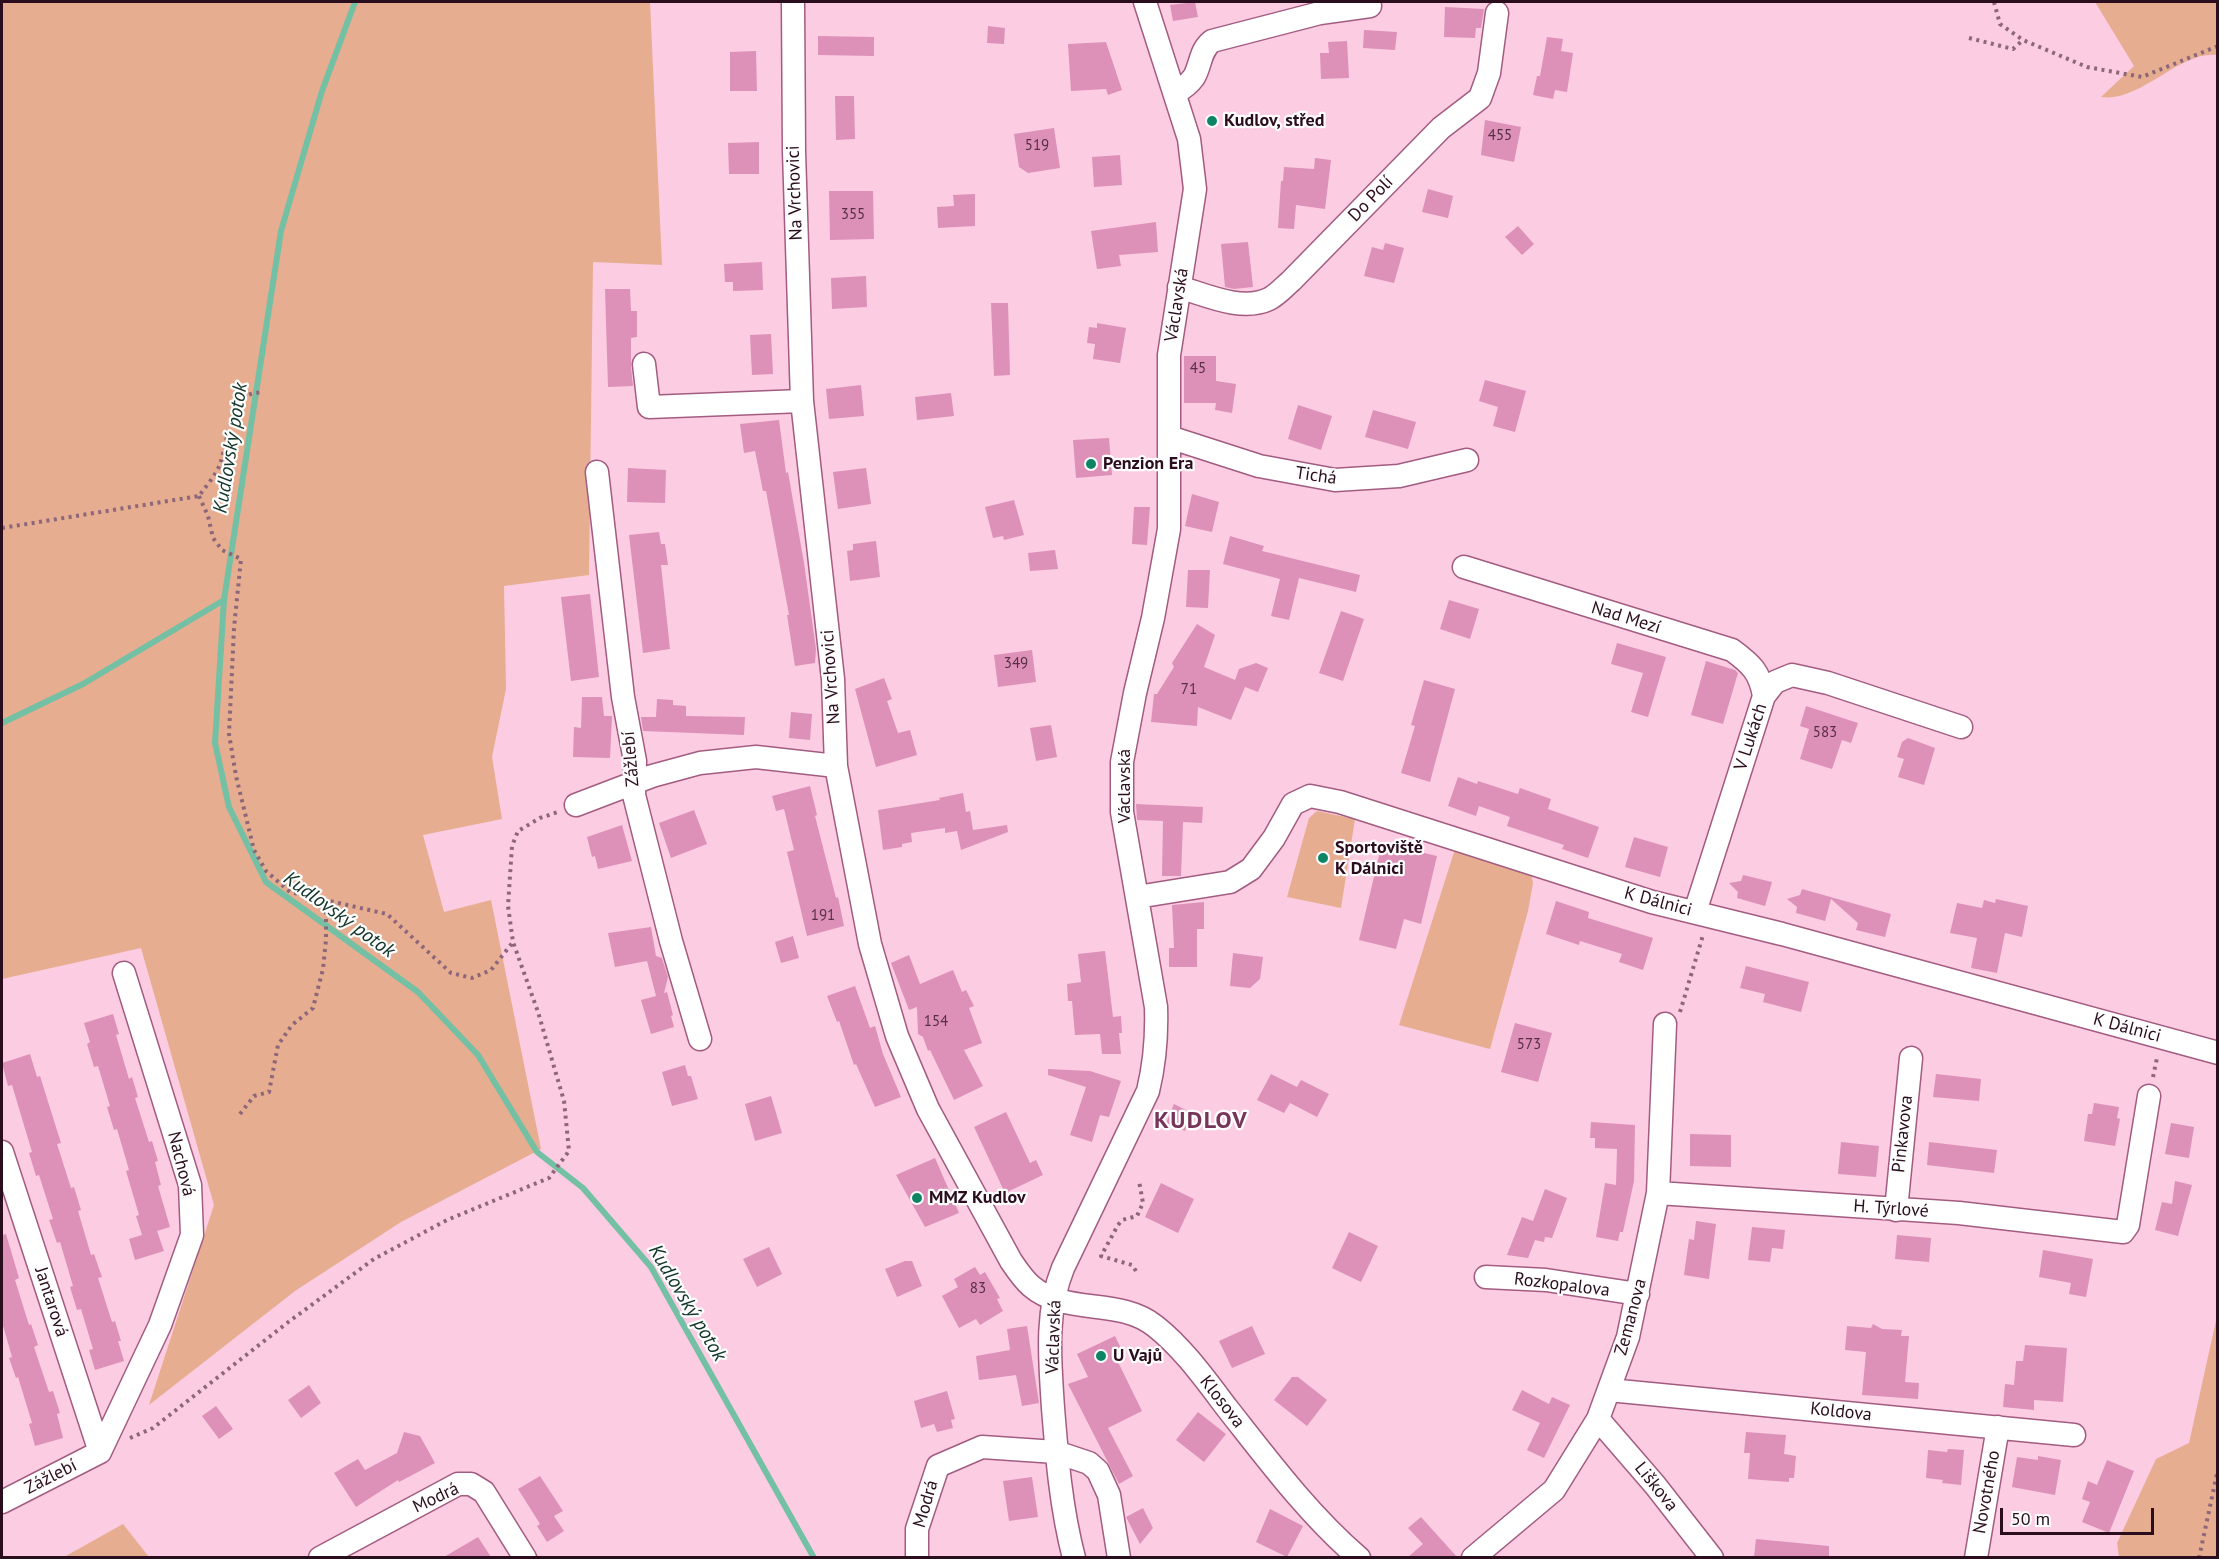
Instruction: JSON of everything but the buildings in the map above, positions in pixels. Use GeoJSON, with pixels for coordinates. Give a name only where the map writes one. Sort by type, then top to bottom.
{"type":"FeatureCollection","features":[{"type":"Feature","properties":{"kind":"street","name":"Na Vrchovici"},"geometry":{"type":"LineString","coordinates":[[793,2],[794,152],[802,401],[833,679],[836,766],[870,944],[897,1036],[928,1108],[1011,1261],[1031,1286],[1054,1299]]}},
{"type":"Feature","properties":{"kind":"street","name":"Václavská"},"geometry":{"type":"LineString","coordinates":[[1074,1557],[1061,1496],[1056,1452],[1050,1343],[1054,1299],[1063,1268],[1145,1100],[1155,1061],[1157,1035],[1156,1007],[1122,813],[1122,762],[1132,704],[1154,618],[1169,529],[1169,355],[1195,189],[1192,157],[1175,93],[1146,2]]}},
{"type":"Feature","properties":{"kind":"street"},"geometry":{"type":"LineString","coordinates":[[1175,93],[1186,86],[1195,75],[1206,46],[1212,41],[1320,14],[1370,6]]}},
{"type":"Feature","properties":{"kind":"street","name":"Do Polí"},"geometry":{"type":"LineString","coordinates":[[1179,287],[1234,303],[1249,304],[1272,297],[1291,281],[1441,128],[1480,98],[1489,73],[1497,13]]}},
{"type":"Feature","properties":{"kind":"street"},"geometry":{"type":"LineString","coordinates":[[644,364],[649,407],[802,401]]}},
{"type":"Feature","properties":{"kind":"street","name":"Tichá"},"geometry":{"type":"LineString","coordinates":[[1169,437],[1259,466],[1335,480],[1399,476],[1467,460]]}},
{"type":"Feature","properties":{"kind":"street","name":"Zážlebí"},"geometry":{"type":"LineString","coordinates":[[597,472],[623,696],[635,761],[634,795],[668,930],[700,1039]]}},
{"type":"Feature","properties":{"kind":"street","name":"Nad Mezí"},"geometry":{"type":"LineString","coordinates":[[1464,567],[1732,650],[1751,664],[1762,682],[1764,696]]}},
{"type":"Feature","properties":{"kind":"street","name":"V Lukách"},"geometry":{"type":"LineString","coordinates":[[1700,920],[1764,696],[1775,682],[1792,675],[1828,682],[1961,727]]}},
{"type":"Feature","properties":{"kind":"street"},"geometry":{"type":"LineString","coordinates":[[576,805],[634,781],[700,763],[756,757],[836,766]]}},
{"type":"Feature","properties":{"kind":"street","name":"K Dálnici"},"geometry":{"type":"LineString","coordinates":[[1137,897],[1230,882],[1251,869],[1274,838],[1293,804],[1310,796],[1351,806],[1652,902],[1700,920],[2217,1053]]}},
{"type":"Feature","properties":{"kind":"street","name":"Nachová"},"geometry":{"type":"LineString","coordinates":[[100,1452],[160,1325],[192,1235],[190,1185],[124,973]]}},
{"type":"Feature","properties":{"kind":"street","name":"Zemanova"},"geometry":{"type":"LineString","coordinates":[[1473,1557],[1554,1490],[1598,1419],[1628,1337],[1658,1193],[1665,1026]]}},
{"type":"Feature","properties":{"kind":"street","name":"Pinkavova"},"geometry":{"type":"LineString","coordinates":[[1896,1210],[1911,1058]]}},
{"type":"Feature","properties":{"kind":"street","name":"H. Týrlové"},"geometry":{"type":"LineString","coordinates":[[1658,1193],[1959,1213],[2123,1232],[2128,1225],[2149,1096]]}},
{"type":"Feature","properties":{"kind":"street","name":"Jantarová"},"geometry":{"type":"LineString","coordinates":[[2,1152],[100,1452]]}},
{"type":"Feature","properties":{"kind":"street","name":"Rozkopalova"},"geometry":{"type":"LineString","coordinates":[[1486,1277],[1546,1280],[1638,1294]]}},
{"type":"Feature","properties":{"kind":"street","name":"Klosova"},"geometry":{"type":"LineString","coordinates":[[1054,1299],[1118,1310],[1138,1316],[1154,1325],[1196,1368],[1300,1500],[1338,1540],[1359,1557]]}},
{"type":"Feature","properties":{"kind":"street","name":"Koldova"},"geometry":{"type":"LineString","coordinates":[[1608,1390],[2074,1436]]}},
{"type":"Feature","properties":{"kind":"street","name":"Liškova"},"geometry":{"type":"LineString","coordinates":[[1598,1419],[1656,1485],[1712,1557]]}},
{"type":"Feature","properties":{"kind":"street","name":"Novotného"},"geometry":{"type":"LineString","coordinates":[[1976,1557],[1998,1427]]}},
{"type":"Feature","properties":{"kind":"street","name":"Modrá"},"geometry":{"type":"LineString","coordinates":[[917,1557],[917,1529],[938,1466],[982,1447],[1056,1452],[1089,1463],[1098,1471],[1110,1495],[1119,1557]]}},
{"type":"Feature","properties":{"kind":"street","name":"Zážlebí"},"geometry":{"type":"LineString","coordinates":[[2,1502],[100,1452]]}},
{"type":"Feature","properties":{"kind":"street","name":"Modrá"},"geometry":{"type":"LineString","coordinates":[[320,1557],[458,1485],[471,1484],[483,1492],[525,1557]]}},
{"type":"Feature","properties":{"kind":"path"},"geometry":{"type":"LineString","coordinates":[[1994,2],[2000,24],[2023,40],[2087,67],[2142,77],[2217,46]]}},
{"type":"Feature","properties":{"kind":"path"},"geometry":{"type":"LineString","coordinates":[[1969,38],[2013,49],[2023,40]]}},
{"type":"Feature","properties":{"kind":"path"},"geometry":{"type":"LineString","coordinates":[[2,528],[199,496],[219,466],[236,410],[243,398],[252,393],[263,392]]}},
{"type":"Feature","properties":{"kind":"path"},"geometry":{"type":"LineString","coordinates":[[199,496],[208,516],[213,538],[222,550],[241,559],[234,628],[230,734],[236,776],[254,850],[266,871],[290,892],[387,914],[451,973],[472,978],[491,970],[513,942]]}},
{"type":"Feature","properties":{"kind":"path"},"geometry":{"type":"LineString","coordinates":[[100,1452],[153,1428],[287,1323],[374,1259],[447,1220],[549,1178],[569,1151],[564,1101],[538,1012],[513,942],[508,906],[512,846],[518,831],[540,818],[576,805]]}},
{"type":"Feature","properties":{"kind":"path"},"geometry":{"type":"LineString","coordinates":[[240,1114],[254,1096],[269,1092],[278,1045],[292,1025],[313,1008],[326,940],[326,899]]}},
{"type":"Feature","properties":{"kind":"path"},"geometry":{"type":"LineString","coordinates":[[1665,1026],[1678,1021],[1700,920]]}},
{"type":"Feature","properties":{"kind":"path"},"geometry":{"type":"LineString","coordinates":[[2149,1096],[2162,1037]]}},
{"type":"Feature","properties":{"kind":"path"},"geometry":{"type":"LineString","coordinates":[[1136,1271],[1132,1265],[1101,1256],[1122,1220],[1137,1216],[1143,1203],[1139,1181]]}},
{"type":"Feature","properties":{"kind":"path"},"geometry":{"type":"LineString","coordinates":[[2199,1557],[2217,1471]]}},
{"type":"Feature","properties":{"kind":"shaded area"},"geometry":{"type":"Polygon","coordinates":[[[2,2],[650,2],[662,265],[593,262],[589,575],[504,586],[506,689],[492,757],[502,819],[423,835],[444,912],[491,900],[541,1149],[401,1222],[295,1291],[149,1405],[214,1205],[141,948],[2,979],[2,2]]]}},
{"type":"Feature","properties":{"kind":"shaded area"},"geometry":{"type":"Polygon","coordinates":[[[2095,2],[2217,2],[2217,55],[2189,60],[2130,92],[2116,97],[2101,97],[2134,66],[2095,2]]]}},
{"type":"Feature","properties":{"kind":"shaded area","name":"Sportoviště K Dálnici"},"geometry":{"type":"Polygon","coordinates":[[[1317,811],[1355,819],[1341,908],[1287,897],[1309,818],[1317,811]]]}},
{"type":"Feature","properties":{"kind":"shaded area"},"geometry":{"type":"Polygon","coordinates":[[[1456,846],[1531,872],[1533,883],[1528,911],[1490,1049],[1399,1025],[1456,846]]]}},
{"type":"Feature","properties":{"kind":"shaded area"},"geometry":{"type":"Polygon","coordinates":[[[2217,1316],[2217,1557],[2119,1557],[2117,1543],[2156,1459],[2189,1443],[2217,1316]]]}},
{"type":"Feature","properties":{"kind":"shaded area"},"geometry":{"type":"Polygon","coordinates":[[[123,1524],[149,1557],[64,1557],[123,1524]]]}},
{"type":"Feature","properties":{"kind":"waterway","name":"Kudlovský potok"},"geometry":{"type":"LineString","coordinates":[[355,2],[322,91],[281,231],[224,600],[215,743],[229,807],[266,882],[418,992],[478,1055],[537,1152],[583,1188],[651,1267],[814,1558]]}},
{"type":"Feature","properties":{"kind":"waterway"},"geometry":{"type":"LineString","coordinates":[[2,723],[83,684],[224,600]]}},
{"type":"Feature","properties":{"kind":"place","name":"Kudlov, střed"},"geometry":{"type":"Point","coordinates":[1212,121]}},
{"type":"Feature","properties":{"kind":"place","name":"Penzion Era"},"geometry":{"type":"Point","coordinates":[1091,464]}},
{"type":"Feature","properties":{"kind":"place","name":"Sportoviště K Dálnici"},"geometry":{"type":"Point","coordinates":[1323,858]}},
{"type":"Feature","properties":{"kind":"place","name":"MMZ Kudlov"},"geometry":{"type":"Point","coordinates":[917,1198]}},
{"type":"Feature","properties":{"kind":"place","name":"U Vajů"},"geometry":{"type":"Point","coordinates":[1101,1356]}},
{"type":"Feature","properties":{"kind":"district","name":"KUDLOV"},"geometry":{"type":"Point","coordinates":[1201,1121]}}]}
